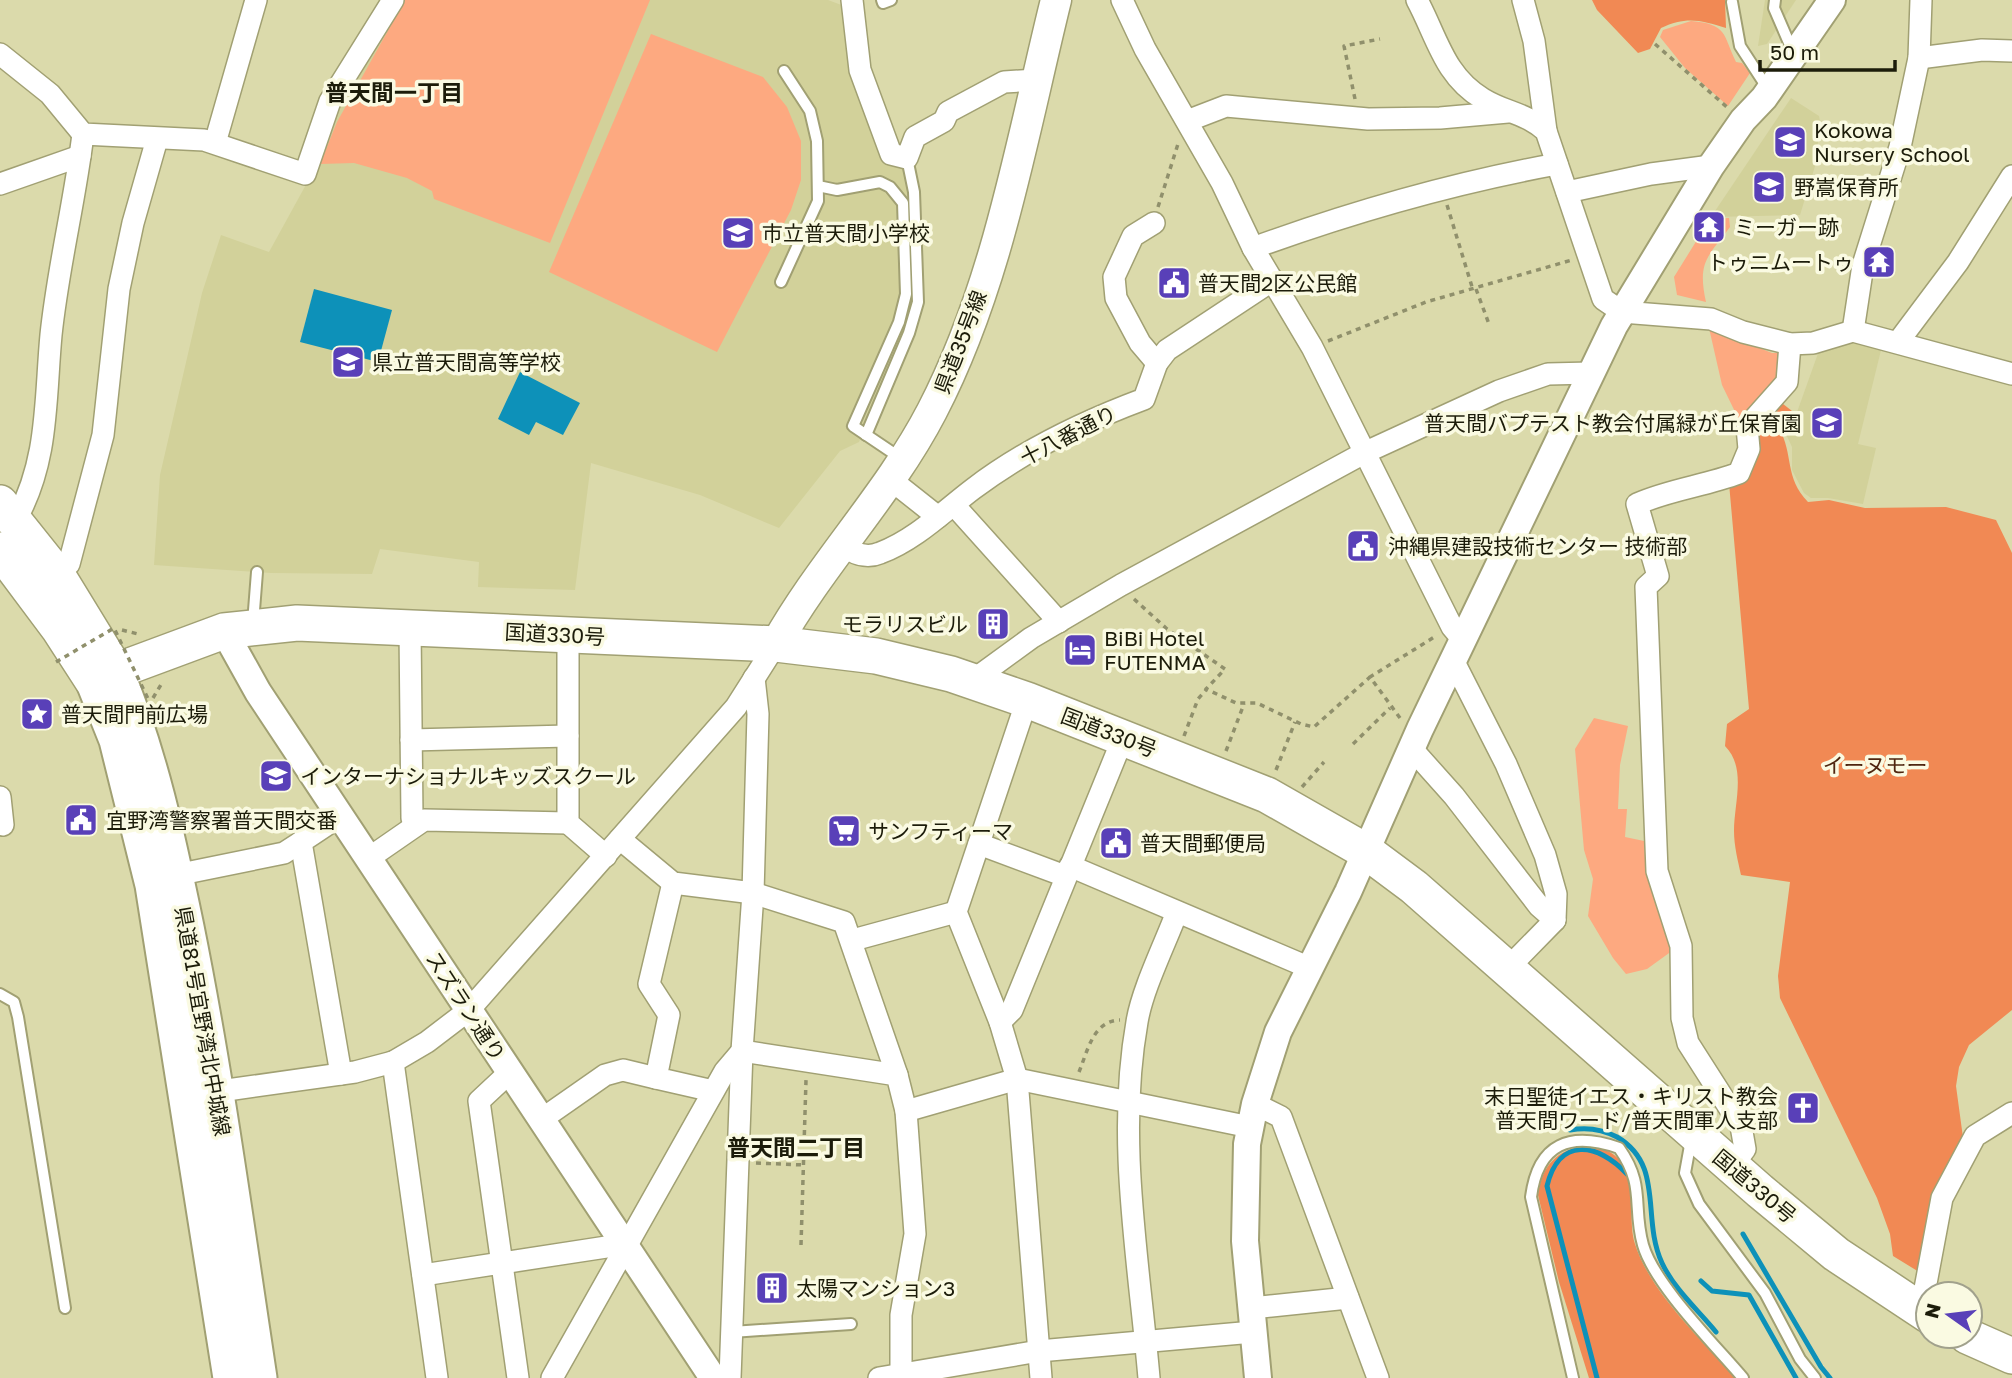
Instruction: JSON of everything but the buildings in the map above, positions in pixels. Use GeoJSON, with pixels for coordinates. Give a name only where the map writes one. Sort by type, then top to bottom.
{"type":"FeatureCollection","features":[{"type":"Feature","properties":{"kind":"highway"},"geometry":{"type":"LineString","coordinates":[[5,540],[56,573],[104,676]]}},
{"type":"Feature","properties":{"kind":"highway"},"geometry":{"type":"LineString","coordinates":[[5,540],[59,628],[104,676]]}},
{"type":"Feature","properties":{"kind":"highway","name":"国道330号"},"geometry":{"type":"LineString","coordinates":[[104,676],[239,628],[297,623],[776,644],[876,656],[972,681],[1027,700],[1279,801],[1367,852],[1414,887],[1692,1133],[1836,1254],[1914,1306]]}},
{"type":"Feature","properties":{"kind":"highway"},"geometry":{"type":"LineString","coordinates":[[1984,1344],[2012,1356]]}},
{"type":"Feature","properties":{"kind":"main road","name":"県道35号線"},"geometry":{"type":"LineString","coordinates":[[776,644],[800,602],[897,470],[933,409],[962,344],[999,233],[1056,0]]}},
{"type":"Feature","properties":{"kind":"main road","name":"県道81号宜野湾北中城線"},"geometry":{"type":"LineString","coordinates":[[104,676],[135,716],[156,787],[176,875],[202,1094],[230,1378]]}},
{"type":"Feature","properties":{"kind":"main road","name":"県道81号宜野湾北中城線"},"geometry":{"type":"LineString","coordinates":[[104,676],[116,740],[202,1094],[260,1378]]}},
{"type":"Feature","properties":{"kind":"street"},"geometry":{"type":"LineString","coordinates":[[215,143],[256,0]]}},
{"type":"Feature","properties":{"kind":"street"},"geometry":{"type":"LineString","coordinates":[[0,54],[50,94],[83,134],[157,139],[173,136],[215,143],[305,174],[330,101],[393,0]]}},
{"type":"Feature","properties":{"kind":"street"},"geometry":{"type":"LineString","coordinates":[[852,0],[860,70],[891,154],[907,158],[915,138],[944,121],[948,112],[1004,82],[1036,80]]}},
{"type":"Feature","properties":{"kind":"street"},"geometry":{"type":"LineString","coordinates":[[1122,0],[1145,49],[1188,122],[1253,248],[1312,347],[1452,627],[1458,650],[1545,855],[1556,894],[1555,920],[1507,969]]}},
{"type":"Feature","properties":{"kind":"street"},"geometry":{"type":"LineString","coordinates":[[1417,0],[1440,54],[1455,76],[1483,99],[1528,116],[1546,131]]}},
{"type":"Feature","properties":{"kind":"street"},"geometry":{"type":"LineString","coordinates":[[1523,0],[1534,41],[1546,131],[1603,299],[1622,312],[1712,319],[1743,332],[1790,344],[1812,343],[1853,331],[1898,341],[1938,357],[2012,374]]}},
{"type":"Feature","properties":{"kind":"street"},"geometry":{"type":"LineString","coordinates":[[1258,1378],[1244,1191],[1252,1116],[1278,1032],[1367,852],[1458,650],[1622,312],[1711,166],[1743,120],[1770,91],[1832,0]]}},
{"type":"Feature","properties":{"kind":"street"},"geometry":{"type":"LineString","coordinates":[[1853,331],[1863,265],[1900,147],[1919,58],[1921,0]]}},
{"type":"Feature","properties":{"kind":"street"},"geometry":{"type":"LineString","coordinates":[[1919,58],[1982,50],[2012,51]]}},
{"type":"Feature","properties":{"kind":"street"},"geometry":{"type":"LineString","coordinates":[[1188,122],[1226,106],[1359,118],[1440,118],[1514,111]]}},
{"type":"Feature","properties":{"kind":"street"},"geometry":{"type":"LineString","coordinates":[[5,540],[35,481],[43,444],[51,334],[83,134]]}},
{"type":"Feature","properties":{"kind":"street"},"geometry":{"type":"LineString","coordinates":[[56,573],[69,564],[103,435],[119,289],[133,223],[157,139]]}},
{"type":"Feature","properties":{"kind":"street"},"geometry":{"type":"LineString","coordinates":[[0,184],[80,156]]}},
{"type":"Feature","properties":{"kind":"street"},"geometry":{"type":"LineString","coordinates":[[1253,248],[1440,189],[1557,163]]}},
{"type":"Feature","properties":{"kind":"street"},"geometry":{"type":"LineString","coordinates":[[1567,192],[1651,174],[1711,166]]}},
{"type":"Feature","properties":{"kind":"street"},"geometry":{"type":"LineString","coordinates":[[1898,341],[1958,262],[2012,176]]}},
{"type":"Feature","properties":{"kind":"street"},"geometry":{"type":"LineString","coordinates":[[1154,223],[1133,236],[1114,276],[1116,298],[1140,343],[1157,363]]}},
{"type":"Feature","properties":{"kind":"street","name":"十八番通り"},"geometry":{"type":"LineString","coordinates":[[841,544],[854,555],[878,555],[946,511],[972,489],[1040,448],[1144,399],[1157,363],[1167,350],[1273,280]]}},
{"type":"Feature","properties":{"kind":"street"},"geometry":{"type":"LineString","coordinates":[[1732,1166],[1745,1149],[1741,1126],[1688,1043],[1682,1018],[1681,946],[1657,871],[1646,587],[1658,576],[1637,503],[1671,489],[1714,482],[1739,473],[1749,449],[1747,427],[1787,382],[1790,344]]}},
{"type":"Feature","properties":{"kind":"street"},"geometry":{"type":"LineString","coordinates":[[972,681],[1059,622],[1221,528],[1364,453],[1499,391],[1548,374],[1591,373]]}},
{"type":"Feature","properties":{"kind":"street"},"geometry":{"type":"LineString","coordinates":[[897,470],[946,511],[1059,622]]}},
{"type":"Feature","properties":{"kind":"street","name":"スズラン通り"},"geometry":{"type":"LineString","coordinates":[[239,628],[258,692],[713,1378]]}},
{"type":"Feature","properties":{"kind":"street"},"geometry":{"type":"LineString","coordinates":[[410,628],[412,818],[415,825]]}},
{"type":"Feature","properties":{"kind":"street"},"geometry":{"type":"LineString","coordinates":[[568,634],[568,823]]}},
{"type":"Feature","properties":{"kind":"street"},"geometry":{"type":"LineString","coordinates":[[202,1094],[341,1074],[393,1062],[427,1042],[470,1010],[736,707],[776,644]]}},
{"type":"Feature","properties":{"kind":"street"},"geometry":{"type":"LineString","coordinates":[[730,1378],[740,1163],[742,1051],[753,893],[758,714],[754,678]]}},
{"type":"Feature","properties":{"kind":"street"},"geometry":{"type":"LineString","coordinates":[[1027,700],[956,912],[1000,1022],[1017,1079],[1041,1378]]}},
{"type":"Feature","properties":{"kind":"street"},"geometry":{"type":"LineString","coordinates":[[411,740],[568,736]]}},
{"type":"Feature","properties":{"kind":"street"},"geometry":{"type":"LineString","coordinates":[[1000,1022],[1012,1010],[1123,738]]}},
{"type":"Feature","properties":{"kind":"street"},"geometry":{"type":"LineString","coordinates":[[1416,739],[1454,796],[1539,906],[1555,920]]}},
{"type":"Feature","properties":{"kind":"street"},"geometry":{"type":"LineString","coordinates":[[0,797],[1,830]]}},
{"type":"Feature","properties":{"kind":"street"},"geometry":{"type":"LineString","coordinates":[[176,875],[284,853],[340,816]]}},
{"type":"Feature","properties":{"kind":"street"},"geometry":{"type":"LineString","coordinates":[[369,858],[424,820],[568,823],[606,856]]}},
{"type":"Feature","properties":{"kind":"street"},"geometry":{"type":"LineString","coordinates":[[620,839],[673,883],[753,893],[844,922],[853,940],[906,1111],[915,1234],[901,1315],[915,1374]]}},
{"type":"Feature","properties":{"kind":"street"},"geometry":{"type":"LineString","coordinates":[[301,842],[341,1074]]}},
{"type":"Feature","properties":{"kind":"street"},"geometry":{"type":"LineString","coordinates":[[979,844],[1067,871],[1177,912],[1310,968]]}},
{"type":"Feature","properties":{"kind":"street"},"geometry":{"type":"LineString","coordinates":[[656,1078],[670,1015],[649,984],[673,883]]}},
{"type":"Feature","properties":{"kind":"street"},"geometry":{"type":"LineString","coordinates":[[853,940],[956,912]]}},
{"type":"Feature","properties":{"kind":"street"},"geometry":{"type":"LineString","coordinates":[[1149,1378],[1129,1165],[1129,1100],[1137,1020],[1177,912]]}},
{"type":"Feature","properties":{"kind":"street"},"geometry":{"type":"LineString","coordinates":[[742,1051],[897,1075]]}},
{"type":"Feature","properties":{"kind":"street"},"geometry":{"type":"LineString","coordinates":[[552,1378],[713,1091],[742,1051]]}},
{"type":"Feature","properties":{"kind":"street"},"geometry":{"type":"LineString","coordinates":[[393,1062],[437,1378]]}},
{"type":"Feature","properties":{"kind":"street"},"geometry":{"type":"LineString","coordinates":[[542,1119],[605,1075],[623,1070],[713,1091]]}},
{"type":"Feature","properties":{"kind":"street"},"geometry":{"type":"LineString","coordinates":[[510,1072],[480,1101],[518,1378]]}},
{"type":"Feature","properties":{"kind":"street"},"geometry":{"type":"LineString","coordinates":[[906,1111],[1017,1079],[1129,1100],[1252,1116],[1281,1117],[1378,1378]]}},
{"type":"Feature","properties":{"kind":"street"},"geometry":{"type":"LineString","coordinates":[[1929,1280],[1942,1198],[1975,1136],[2012,1113]]}},
{"type":"Feature","properties":{"kind":"street"},"geometry":{"type":"LineString","coordinates":[[423,1275],[626,1244]]}},
{"type":"Feature","properties":{"kind":"street"},"geometry":{"type":"LineString","coordinates":[[879,1378],[1040,1351],[1146,1341],[1348,1298]]}},
{"type":"Feature","properties":{"kind":"lane"},"geometry":{"type":"LineString","coordinates":[[882,0],[883,3],[891,0]]}},
{"type":"Feature","properties":{"kind":"lane"},"geometry":{"type":"LineString","coordinates":[[1774,0],[1774,8],[1794,55]]}},
{"type":"Feature","properties":{"kind":"lane"},"geometry":{"type":"LineString","coordinates":[[1732,2],[1740,46],[1770,91]]}},
{"type":"Feature","properties":{"kind":"lane"},"geometry":{"type":"LineString","coordinates":[[781,282],[818,201],[817,141],[810,111],[784,71]]}},
{"type":"Feature","properties":{"kind":"lane"},"geometry":{"type":"LineString","coordinates":[[866,435],[909,332],[918,302],[914,192],[907,158]]}},
{"type":"Feature","properties":{"kind":"lane"},"geometry":{"type":"LineString","coordinates":[[818,186],[837,190],[880,182],[890,187],[903,203],[906,294],[899,322],[853,425],[866,435],[897,470]]}},
{"type":"Feature","properties":{"kind":"lane"},"geometry":{"type":"LineString","coordinates":[[239,628],[257,572]]}},
{"type":"Feature","properties":{"kind":"lane"},"geometry":{"type":"LineString","coordinates":[[0,995],[14,1002],[18,1017],[65,1308]]}},
{"type":"Feature","properties":{"kind":"lane"},"geometry":{"type":"LineString","coordinates":[[1692,1133],[1685,1173],[1699,1204],[1765,1293],[1800,1359],[1815,1378]]}},
{"type":"Feature","properties":{"kind":"lane"},"geometry":{"type":"LineString","coordinates":[[1573,1378],[1531,1197],[1533,1180],[1543,1160],[1560,1144],[1581,1138],[1619,1148],[1632,1166],[1638,1187],[1643,1246],[1661,1279],[1743,1378]]}},
{"type":"Feature","properties":{"kind":"lane"},"geometry":{"type":"LineString","coordinates":[[732,1332],[850,1324]]}},
{"type":"Feature","properties":{"kind":"lane"},"geometry":{"type":"LineString","coordinates":[[1800,1359],[1804,1378]]}},
{"type":"Feature","properties":{"kind":"path"},"geometry":{"type":"LineString","coordinates":[[1359,118],[1344,46],[1380,39]]}},
{"type":"Feature","properties":{"kind":"path"},"geometry":{"type":"LineString","coordinates":[[1655,44],[1743,120]]}},
{"type":"Feature","properties":{"kind":"path"},"geometry":{"type":"LineString","coordinates":[[1154,223],[1172,156],[1188,122]]}},
{"type":"Feature","properties":{"kind":"path"},"geometry":{"type":"LineString","coordinates":[[1440,189],[1489,324]]}},
{"type":"Feature","properties":{"kind":"path"},"geometry":{"type":"LineString","coordinates":[[1312,347],[1426,302],[1475,290],[1588,255]]}},
{"type":"Feature","properties":{"kind":"path"},"geometry":{"type":"LineString","coordinates":[[1140,605],[1167,629],[1225,669],[1198,699],[1175,758]]}},
{"type":"Feature","properties":{"kind":"path"},"geometry":{"type":"LineString","coordinates":[[57,662],[114,628],[135,634],[144,633]]}},
{"type":"Feature","properties":{"kind":"path"},"geometry":{"type":"LineString","coordinates":[[114,628],[150,703],[166,680]]}},
{"type":"Feature","properties":{"kind":"path"},"geometry":{"type":"LineString","coordinates":[[1206,689],[1244,705],[1257,703],[1295,721],[1314,726],[1370,677],[1435,636]]}},
{"type":"Feature","properties":{"kind":"path"},"geometry":{"type":"LineString","coordinates":[[1370,677],[1390,708],[1404,721],[1416,739]]}},
{"type":"Feature","properties":{"kind":"path"},"geometry":{"type":"LineString","coordinates":[[1217,774],[1244,705]]}},
{"type":"Feature","properties":{"kind":"path"},"geometry":{"type":"LineString","coordinates":[[1353,744],[1390,708]]}},
{"type":"Feature","properties":{"kind":"path"},"geometry":{"type":"LineString","coordinates":[[1279,801],[1295,721]]}},
{"type":"Feature","properties":{"kind":"path"},"geometry":{"type":"LineString","coordinates":[[1279,801],[1324,762]]}},
{"type":"Feature","properties":{"kind":"path"},"geometry":{"type":"LineString","coordinates":[[1072,1090],[1100,1025],[1108,1021],[1137,1020]]}},
{"type":"Feature","properties":{"kind":"path"},"geometry":{"type":"LineString","coordinates":[[802,1245],[807,1060]]}},
{"type":"Feature","properties":{"kind":"path"},"geometry":{"type":"LineString","coordinates":[[740,1163],[804,1165]]}},
{"type":"Feature","properties":{"kind":"shaded area"},"geometry":{"type":"Polygon","coordinates":[[[398,0],[828,0],[844,6],[903,165],[910,195],[914,303],[859,442],[840,451],[779,528],[700,495],[591,463],[575,590],[478,587],[479,562],[380,549],[372,574],[271,573],[154,565],[160,475],[202,293],[221,235],[269,252],[308,181],[340,94],[398,0]]]}},
{"type":"Feature","properties":{"kind":"shaded area"},"geometry":{"type":"Polygon","coordinates":[[[405,0],[650,0],[550,243],[434,199],[432,191],[407,178],[354,163],[320,164],[337,122],[405,0]]]}},
{"type":"Feature","properties":{"kind":"shaded area"},"geometry":{"type":"Polygon","coordinates":[[[1765,0],[1796,0],[1767,44],[1758,46],[1765,0]]]}},
{"type":"Feature","properties":{"kind":"shaded area"},"geometry":{"type":"Polygon","coordinates":[[[1691,21],[1718,28],[1726,38],[1736,62],[1742,63],[1750,73],[1728,106],[1685,68],[1660,37],[1663,30],[1691,21]]]}},
{"type":"Feature","properties":{"kind":"shaded area"},"geometry":{"type":"Polygon","coordinates":[[[651,34],[763,77],[787,107],[801,141],[801,180],[791,210],[717,352],[549,272],[651,34]]]}},
{"type":"Feature","properties":{"kind":"shaded area","name":"Kokowa Nursery School"},"geometry":{"type":"Polygon","coordinates":[[[1791,98],[1819,116],[1820,121],[1816,163],[1800,215],[1711,217],[1791,98]]]}},
{"type":"Feature","properties":{"kind":"shaded area"},"geometry":{"type":"Polygon","coordinates":[[[1729,218],[1730,227],[1706,260],[1703,277],[1706,302],[1677,295],[1674,277],[1710,219],[1729,218]]]}},
{"type":"Feature","properties":{"kind":"shaded area"},"geometry":{"type":"Polygon","coordinates":[[[1709,328],[1772,353],[1782,353],[1784,374],[1740,422],[1722,385],[1709,328]]]}},
{"type":"Feature","properties":{"kind":"shaded area","name":"普天間バプテスト教会付属緑が丘保育園"},"geometry":{"type":"Polygon","coordinates":[[[1854,336],[1883,342],[1858,444],[1876,448],[1863,504],[1811,498],[1804,493],[1792,470],[1792,447],[1785,432],[1796,415],[1821,345],[1854,336]]]}},
{"type":"Feature","properties":{"kind":"shaded area"},"geometry":{"type":"Polygon","coordinates":[[[1594,718],[1628,726],[1620,765],[1618,809],[1627,809],[1625,837],[1644,841],[1652,848],[1676,948],[1647,969],[1626,974],[1613,958],[1588,916],[1593,879],[1584,850],[1575,749],[1594,718]]]}},
{"type":"Feature","properties":{"kind":"green space"},"geometry":{"type":"Polygon","coordinates":[[[1592,0],[1725,0],[1726,28],[1701,21],[1678,22],[1661,28],[1650,49],[1638,53],[1597,10],[1592,0]]]}},
{"type":"Feature","properties":{"kind":"green space","name":"イーヌモー"},"geometry":{"type":"Polygon","coordinates":[[[1778,400],[1792,411],[1779,428],[1795,484],[1808,502],[1829,500],[1865,508],[1946,507],[1996,520],[2012,553],[2012,1010],[1969,1045],[1959,1067],[1956,1086],[1964,1145],[1924,1275],[1893,1256],[1890,1234],[1877,1198],[1780,998],[1778,976],[1790,882],[1741,875],[1735,848],[1738,775],[1732,755],[1725,746],[1727,724],[1749,709],[1729,483],[1751,429],[1778,400]]]}},
{"type":"Feature","properties":{"kind":"green space"},"geometry":{"type":"Polygon","coordinates":[[[1586,1145],[1612,1153],[1620,1160],[1630,1184],[1633,1234],[1642,1262],[1665,1298],[1735,1378],[1589,1378],[1559,1282],[1538,1195],[1547,1167],[1559,1155],[1586,1145]]]}},
{"type":"Feature","properties":{"kind":"water"},"geometry":{"type":"Polygon","coordinates":[[[314,289],[392,310],[378,362],[300,342],[314,289]]]}},
{"type":"Feature","properties":{"kind":"water"},"geometry":{"type":"Polygon","coordinates":[[[520,372],[580,403],[563,435],[536,422],[529,435],[498,419],[520,372]]]}},
{"type":"Feature","properties":{"kind":"waterway"},"geometry":{"type":"LineString","coordinates":[[1570,1130],[1606,1132],[1632,1149],[1647,1177],[1656,1246],[1662,1263],[1680,1290],[1716,1332]]}},
{"type":"Feature","properties":{"kind":"waterway"},"geometry":{"type":"LineString","coordinates":[[1597,1378],[1547,1186],[1560,1159],[1570,1152],[1581,1150],[1604,1156],[1627,1174]]}},
{"type":"Feature","properties":{"kind":"waterway"},"geometry":{"type":"LineString","coordinates":[[1743,1234],[1830,1378]]}},
{"type":"Feature","properties":{"kind":"waterway"},"geometry":{"type":"LineString","coordinates":[[1701,1281],[1712,1291],[1749,1295],[1796,1378]]}},
{"type":"Feature","properties":{"kind":"place","name":"Kokowa Nursery School"},"geometry":{"type":"Point","coordinates":[1790,142]}},
{"type":"Feature","properties":{"kind":"place","name":"野嵩保育所"},"geometry":{"type":"Point","coordinates":[1769,187]}},
{"type":"Feature","properties":{"kind":"place","name":"ミーガー跡"},"geometry":{"type":"Point","coordinates":[1709,227]}},
{"type":"Feature","properties":{"kind":"place","name":"市立普天間小学校"},"geometry":{"type":"Point","coordinates":[738,233]}},
{"type":"Feature","properties":{"kind":"place","name":"トゥニムートゥ"},"geometry":{"type":"Point","coordinates":[1879,262]}},
{"type":"Feature","properties":{"kind":"place","name":"普天間2区公民館"},"geometry":{"type":"Point","coordinates":[1174,283]}},
{"type":"Feature","properties":{"kind":"place","name":"県立普天間高等学校"},"geometry":{"type":"Point","coordinates":[348,362]}},
{"type":"Feature","properties":{"kind":"place","name":"普天間バプテスト教会付属緑が丘保育園"},"geometry":{"type":"Point","coordinates":[1827,423]}},
{"type":"Feature","properties":{"kind":"place","name":"沖縄県建設技術センター 技術部"},"geometry":{"type":"Point","coordinates":[1363,546]}},
{"type":"Feature","properties":{"kind":"place","name":"モラリスビル"},"geometry":{"type":"Point","coordinates":[993,624]}},
{"type":"Feature","properties":{"kind":"place","name":"BiBi Hotel FUTENMA"},"geometry":{"type":"Point","coordinates":[1080,650]}},
{"type":"Feature","properties":{"kind":"place","name":"普天間門前広場"},"geometry":{"type":"Point","coordinates":[37,714]}},
{"type":"Feature","properties":{"kind":"place","name":"インターナショナルキッズスクール"},"geometry":{"type":"Point","coordinates":[276,776]}},
{"type":"Feature","properties":{"kind":"place","name":"宜野湾警察署普天間交番"},"geometry":{"type":"Point","coordinates":[81,820]}},
{"type":"Feature","properties":{"kind":"place","name":"サンフティーマ"},"geometry":{"type":"Point","coordinates":[844,831]}},
{"type":"Feature","properties":{"kind":"place","name":"普天間郵便局"},"geometry":{"type":"Point","coordinates":[1116,843]}},
{"type":"Feature","properties":{"kind":"place","name":"末日聖徒イエス・キリスト教会 普天間ワード/普天間軍人支部"},"geometry":{"type":"Point","coordinates":[1803,1108]}},
{"type":"Feature","properties":{"kind":"place","name":"太陽マンション3"},"geometry":{"type":"Point","coordinates":[772,1288]}},
{"type":"Feature","properties":{"kind":"district","name":"普天間一丁目"},"geometry":{"type":"Point","coordinates":[394,92]}},
{"type":"Feature","properties":{"kind":"district","name":"普天間二丁目"},"geometry":{"type":"Point","coordinates":[796,1147]}}]}
